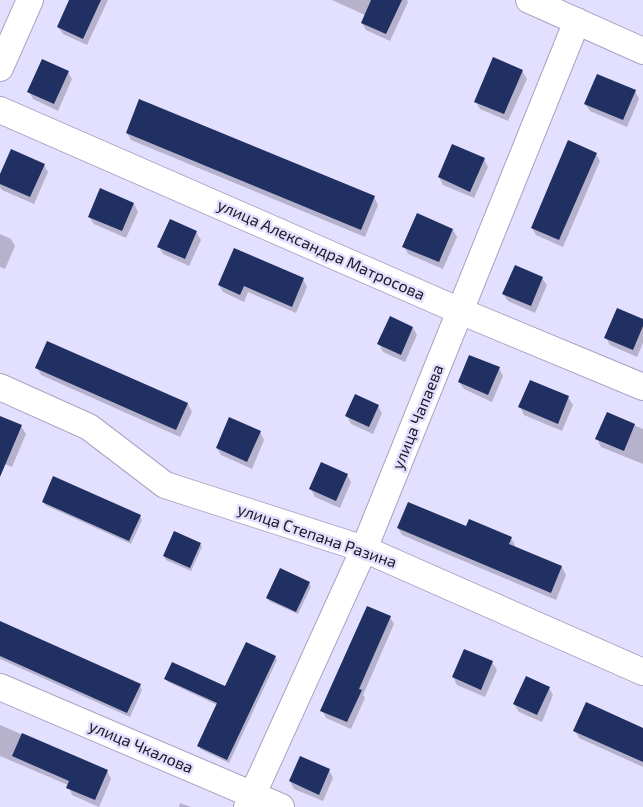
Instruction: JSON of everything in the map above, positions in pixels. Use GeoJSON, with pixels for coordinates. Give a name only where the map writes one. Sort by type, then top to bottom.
{"type":"FeatureCollection","features":[{"type":"Feature","properties":{"kind":"street"},"geometry":{"type":"LineString","coordinates":[[0,68],[30,0]]}},
{"type":"Feature","properties":{"kind":"street"},"geometry":{"type":"LineString","coordinates":[[529,0],[643,50]]}},
{"type":"Feature","properties":{"kind":"street","name":"улица Чапаева"},"geometry":{"type":"LineString","coordinates":[[250,801],[364,549],[577,21]]}},
{"type":"Feature","properties":{"kind":"street","name":"улица Александра Матросова"},"geometry":{"type":"LineString","coordinates":[[0,110],[460,311],[643,387]]}},
{"type":"Feature","properties":{"kind":"street","name":"улица Степана Разина"},"geometry":{"type":"LineString","coordinates":[[0,387],[89,426],[164,486],[364,549],[643,672]]}},
{"type":"Feature","properties":{"kind":"street","name":"улица Чкалова"},"geometry":{"type":"LineString","coordinates":[[0,687],[250,801],[281,807]]}},
{"type":"Feature","properties":{"kind":"building"},"geometry":{"type":"Polygon","coordinates":[[[69,0],[101,0],[83,39],[57,27],[69,0]]]}},
{"type":"Feature","properties":{"kind":"building"},"geometry":{"type":"Polygon","coordinates":[[[371,0],[402,0],[386,34],[361,23],[371,0]]]}},
{"type":"Feature","properties":{"kind":"building"},"geometry":{"type":"Polygon","coordinates":[[[493,57],[523,70],[504,114],[474,102],[493,57]]]}},
{"type":"Feature","properties":{"kind":"building"},"geometry":{"type":"Polygon","coordinates":[[[42,59],[69,71],[54,104],[27,92],[42,59]]]}},
{"type":"Feature","properties":{"kind":"building"},"geometry":{"type":"Polygon","coordinates":[[[597,74],[636,90],[623,120],[584,104],[597,74]]]}},
{"type":"Feature","properties":{"kind":"building"},"geometry":{"type":"Polygon","coordinates":[[[139,99],[375,196],[361,230],[126,133],[139,99]]]}},
{"type":"Feature","properties":{"kind":"building"},"geometry":{"type":"Polygon","coordinates":[[[568,140],[597,153],[559,240],[531,228],[568,140]]]}},
{"type":"Feature","properties":{"kind":"building"},"geometry":{"type":"Polygon","coordinates":[[[452,144],[485,158],[470,192],[438,177],[452,144]]]}},
{"type":"Feature","properties":{"kind":"building"},"geometry":{"type":"Polygon","coordinates":[[[11,149],[45,164],[30,197],[0,184],[0,174],[11,149]]]}},
{"type":"Feature","properties":{"kind":"building"},"geometry":{"type":"Polygon","coordinates":[[[100,188],[134,203],[122,231],[88,217],[100,188]]]}},
{"type":"Feature","properties":{"kind":"building"},"geometry":{"type":"Polygon","coordinates":[[[417,213],[453,229],[439,262],[402,247],[417,213]]]}},
{"type":"Feature","properties":{"kind":"building"},"geometry":{"type":"Polygon","coordinates":[[[170,219],[197,231],[185,259],[157,247],[170,219]]]}},
{"type":"Feature","properties":{"kind":"building"},"geometry":{"type":"Polygon","coordinates":[[[234,248],[304,278],[292,307],[244,286],[240,295],[218,285],[234,248]]]}},
{"type":"Feature","properties":{"kind":"building"},"geometry":{"type":"Polygon","coordinates":[[[515,265],[543,277],[531,306],[502,294],[515,265]]]}},
{"type":"Feature","properties":{"kind":"building"},"geometry":{"type":"Polygon","coordinates":[[[617,308],[643,319],[643,326],[633,350],[604,338],[617,308]]]}},
{"type":"Feature","properties":{"kind":"building"},"geometry":{"type":"Polygon","coordinates":[[[390,316],[413,327],[401,355],[377,344],[390,316]]]}},
{"type":"Feature","properties":{"kind":"building"},"geometry":{"type":"Polygon","coordinates":[[[47,341],[188,403],[176,430],[35,368],[47,341]]]}},
{"type":"Feature","properties":{"kind":"building"},"geometry":{"type":"Polygon","coordinates":[[[469,355],[500,367],[488,395],[458,382],[469,355]]]}},
{"type":"Feature","properties":{"kind":"building"},"geometry":{"type":"Polygon","coordinates":[[[530,380],[569,396],[558,424],[518,407],[530,380]]]}},
{"type":"Feature","properties":{"kind":"building"},"geometry":{"type":"Polygon","coordinates":[[[355,394],[379,405],[369,427],[345,416],[355,394]]]}},
{"type":"Feature","properties":{"kind":"building"},"geometry":{"type":"Polygon","coordinates":[[[607,412],[635,424],[624,451],[595,439],[607,412]]]}},
{"type":"Feature","properties":{"kind":"building"},"geometry":{"type":"Polygon","coordinates":[[[0,416],[22,425],[0,477],[0,416]]]}},
{"type":"Feature","properties":{"kind":"building"},"geometry":{"type":"Polygon","coordinates":[[[229,417],[261,431],[247,462],[216,448],[229,417]]]}},
{"type":"Feature","properties":{"kind":"building"},"geometry":{"type":"Polygon","coordinates":[[[321,462],[348,474],[336,501],[309,489],[321,462]]]}},
{"type":"Feature","properties":{"kind":"building"},"geometry":{"type":"Polygon","coordinates":[[[53,476],[141,515],[129,541],[42,502],[53,476]]]}},
{"type":"Feature","properties":{"kind":"building"},"geometry":{"type":"Polygon","coordinates":[[[408,502],[466,526],[469,519],[512,537],[509,544],[562,566],[551,593],[397,528],[408,502]]]}},
{"type":"Feature","properties":{"kind":"building"},"geometry":{"type":"Polygon","coordinates":[[[174,531],[201,543],[190,568],[163,556],[174,531]]]}},
{"type":"Feature","properties":{"kind":"building"},"geometry":{"type":"Polygon","coordinates":[[[280,568],[310,582],[296,612],[266,598],[280,568]]]}},
{"type":"Feature","properties":{"kind":"building"},"geometry":{"type":"Polygon","coordinates":[[[367,606],[391,616],[359,689],[362,690],[347,722],[320,711],[367,606]]]}},
{"type":"Feature","properties":{"kind":"building"},"geometry":{"type":"Polygon","coordinates":[[[0,621],[141,684],[127,713],[0,656],[0,621]]]}},
{"type":"Feature","properties":{"kind":"building"},"geometry":{"type":"Polygon","coordinates":[[[246,642],[276,656],[227,760],[197,746],[217,703],[164,679],[172,662],[225,686],[246,642]]]}},
{"type":"Feature","properties":{"kind":"building"},"geometry":{"type":"Polygon","coordinates":[[[464,649],[493,661],[481,690],[452,677],[464,649]]]}},
{"type":"Feature","properties":{"kind":"building"},"geometry":{"type":"Polygon","coordinates":[[[526,676],[550,687],[537,715],[513,704],[526,676]]]}},
{"type":"Feature","properties":{"kind":"building"},"geometry":{"type":"Polygon","coordinates":[[[586,702],[643,728],[643,762],[573,731],[586,702]]]}},
{"type":"Feature","properties":{"kind":"building"},"geometry":{"type":"Polygon","coordinates":[[[22,733],[108,770],[95,800],[66,788],[69,781],[12,756],[22,733]]]}},
{"type":"Feature","properties":{"kind":"building"},"geometry":{"type":"Polygon","coordinates":[[[300,756],[330,769],[319,795],[289,781],[300,756]]]}}]}
